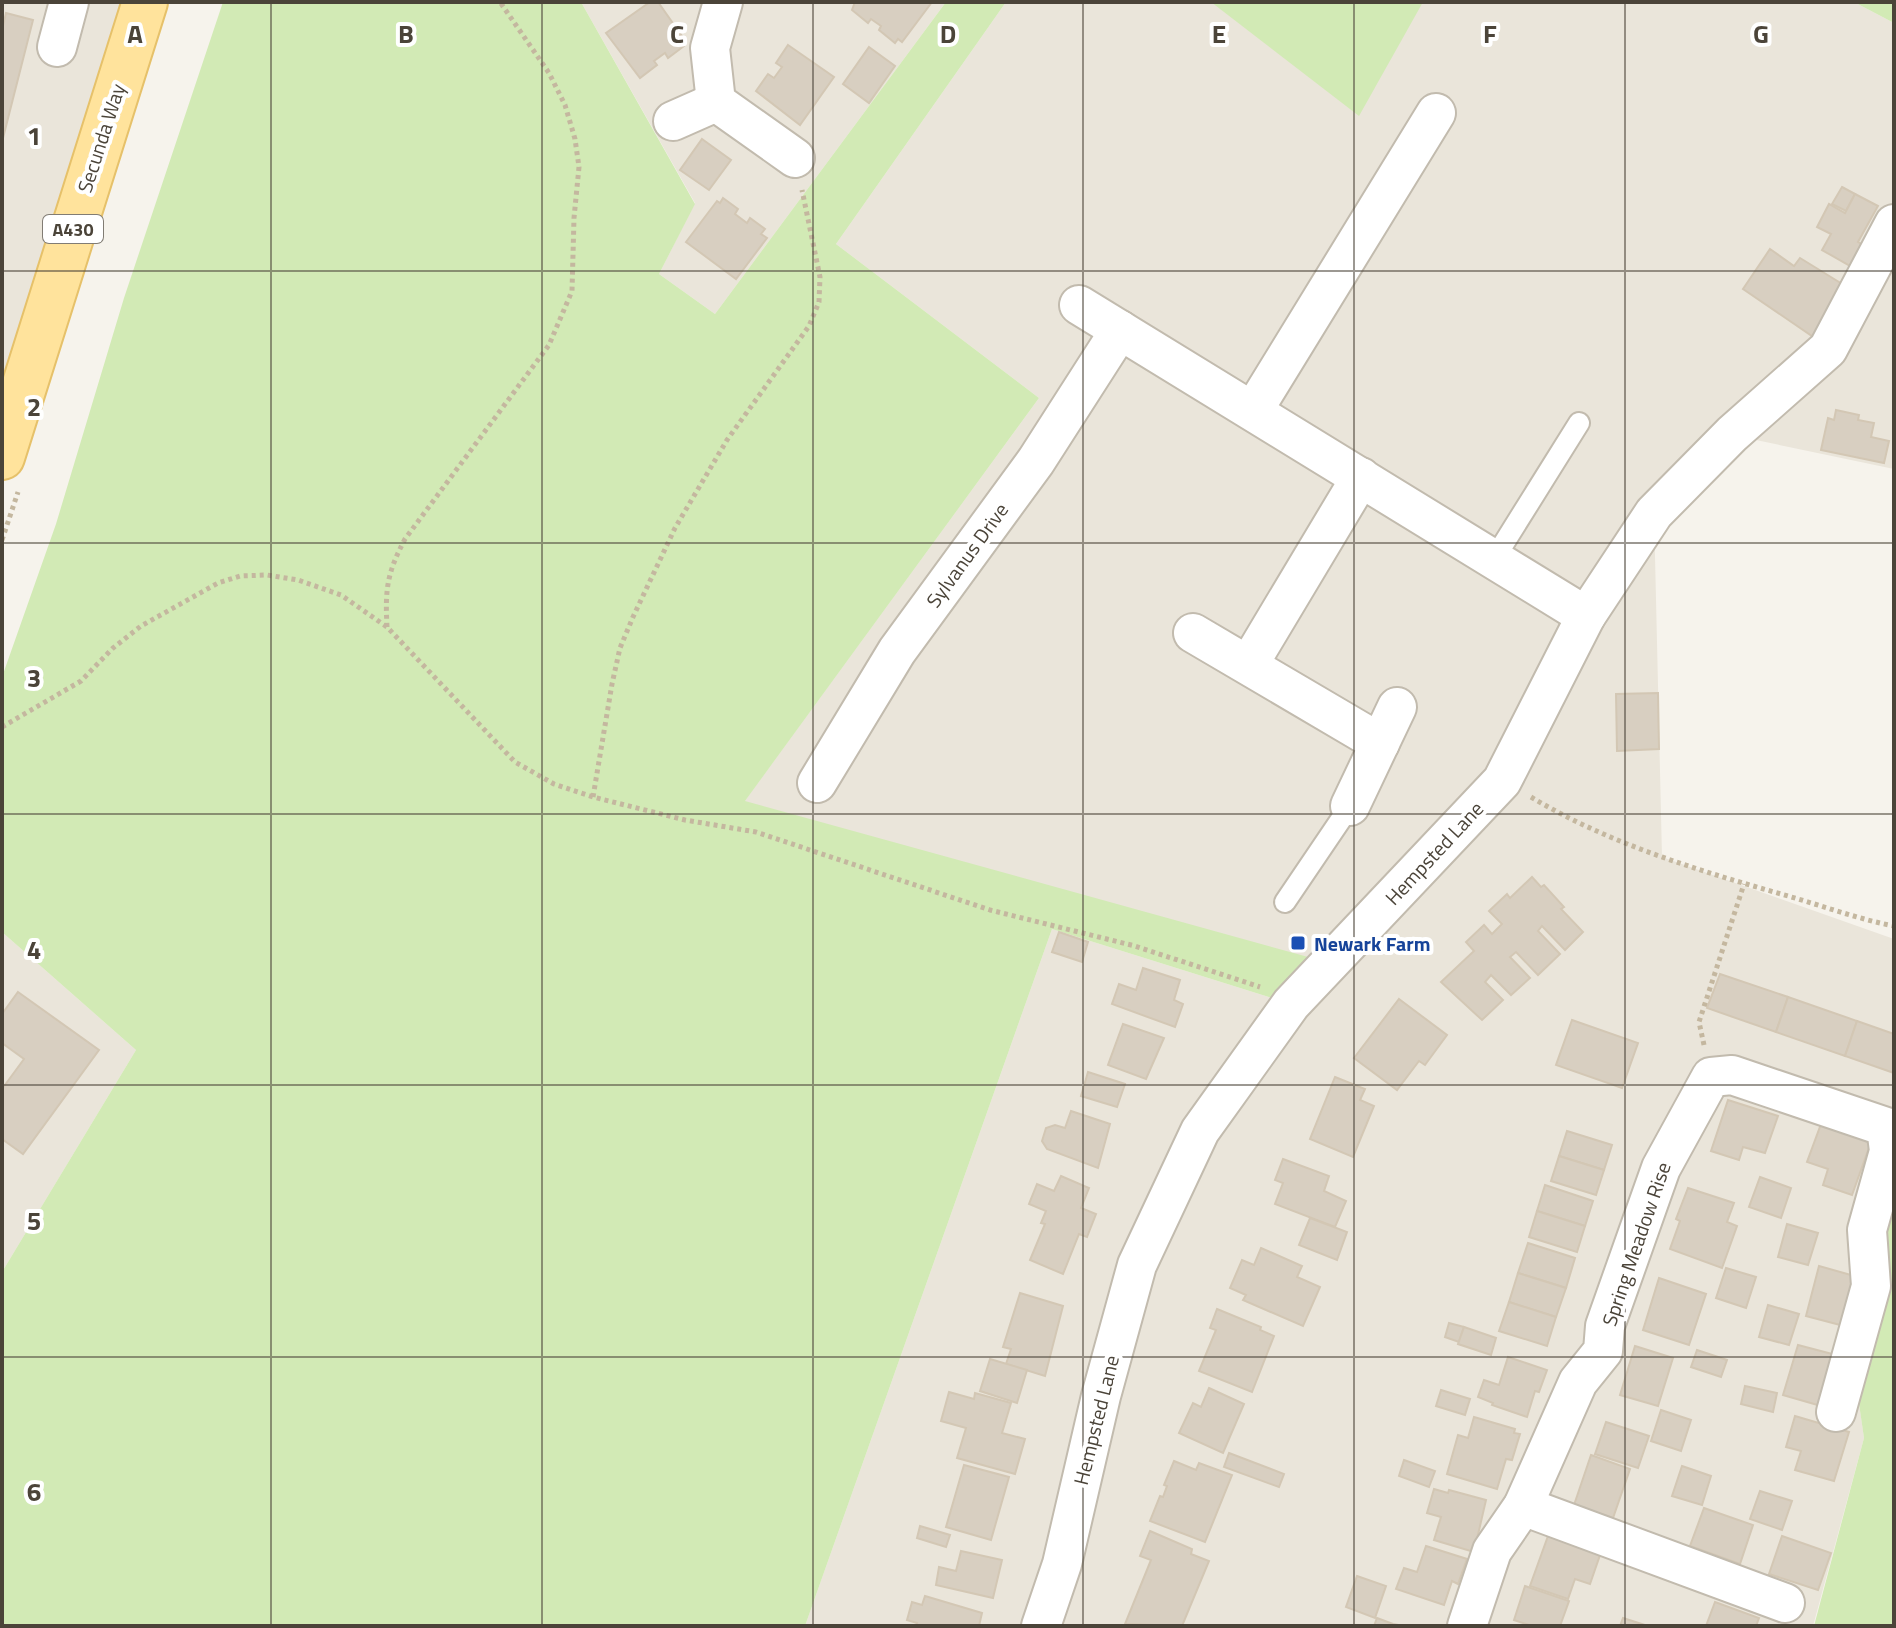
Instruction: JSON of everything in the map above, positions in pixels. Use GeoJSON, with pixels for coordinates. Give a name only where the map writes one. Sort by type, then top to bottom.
{"type":"FeatureCollection","features":[{"type":"Feature","properties":{"kind":"main road","name":"Secunda Way"},"geometry":{"type":"LineString","coordinates":[[2,457],[145,2]]}},
{"type":"Feature","properties":{"kind":"street"},"geometry":{"type":"LineString","coordinates":[[57,47],[69,2]]}},
{"type":"Feature","properties":{"kind":"street"},"geometry":{"type":"LineString","coordinates":[[723,2],[710,48],[716,102],[795,158]]}},
{"type":"Feature","properties":{"kind":"street"},"geometry":{"type":"LineString","coordinates":[[673,121],[716,102]]}},
{"type":"Feature","properties":{"kind":"street"},"geometry":{"type":"LineString","coordinates":[[1253,411],[1436,113]]}},
{"type":"Feature","properties":{"kind":"street","name":"Hempsted Lane"},"geometry":{"type":"LineString","coordinates":[[1041,1626],[1062,1564],[1101,1396],[1137,1265],[1200,1131],[1296,999],[1502,781],[1586,616],[1654,513],[1732,434],[1828,349],[1891,236]]}},
{"type":"Feature","properties":{"kind":"street"},"geometry":{"type":"LineString","coordinates":[[1079,305],[1586,616]]}},
{"type":"Feature","properties":{"kind":"street","name":"Sylvanus Drive"},"geometry":{"type":"LineString","coordinates":[[817,783],[897,651],[1036,461],[1120,330]]}},
{"type":"Feature","properties":{"kind":"street"},"geometry":{"type":"LineString","coordinates":[[1249,664],[1361,477]]}},
{"type":"Feature","properties":{"kind":"street"},"geometry":{"type":"LineString","coordinates":[[1193,633],[1380,743]]}},
{"type":"Feature","properties":{"kind":"street"},"geometry":{"type":"LineString","coordinates":[[1350,806],[1397,707]]}},
{"type":"Feature","properties":{"kind":"street"},"geometry":{"type":"LineString","coordinates":[[1711,1077],[1732,1075],[1886,1127],[1889,1151],[1867,1230],[1871,1286],[1836,1412]]}},
{"type":"Feature","properties":{"kind":"street","name":"Spring Meadow Rise"},"geometry":{"type":"LineString","coordinates":[[1467,1626],[1492,1551],[1523,1506],[1578,1382],[1603,1351],[1605,1326],[1661,1168],[1711,1077]]}},
{"type":"Feature","properties":{"kind":"street"},"geometry":{"type":"LineString","coordinates":[[1523,1506],[1785,1603]]}},
{"type":"Feature","properties":{"kind":"lane"},"geometry":{"type":"LineString","coordinates":[[1494,559],[1579,423]]}},
{"type":"Feature","properties":{"kind":"lane"},"geometry":{"type":"LineString","coordinates":[[1285,902],[1350,806]]}},
{"type":"Feature","properties":{"kind":"path"},"geometry":{"type":"LineString","coordinates":[[387,627],[386,586],[393,562],[405,539],[549,345],[572,291],[579,167],[575,139],[565,105],[549,73],[500,2]]}},
{"type":"Feature","properties":{"kind":"path"},"geometry":{"type":"LineString","coordinates":[[593,797],[612,684],[620,648],[633,617],[682,515],[727,440],[809,326],[819,302],[820,277],[795,158]]}},
{"type":"Feature","properties":{"kind":"path"},"geometry":{"type":"LineString","coordinates":[[2,727],[81,681],[113,648],[141,626],[218,583],[240,576],[267,575],[298,580],[341,595],[387,627],[515,762],[554,784],[685,820],[756,832],[990,910],[1135,946],[1296,999]]}},
{"type":"Feature","properties":{"kind":"path"},"geometry":{"type":"LineString","coordinates":[[1558,814],[1662,857],[1744,884],[1894,926]]}},
{"type":"Feature","properties":{"kind":"path"},"geometry":{"type":"LineString","coordinates":[[1711,1077],[1699,1022],[1744,884]]}},
{"type":"Feature","properties":{"kind":"shaded area"},"geometry":{"type":"Polygon","coordinates":[[[2,2],[145,2],[2,457],[2,2]]]}},
{"type":"Feature","properties":{"kind":"shaded area"},"geometry":{"type":"Polygon","coordinates":[[[581,2],[946,2],[715,314],[659,274],[695,203],[581,2]]]}},
{"type":"Feature","properties":{"kind":"shaded area"},"geometry":{"type":"Polygon","coordinates":[[[1006,2],[1854,2],[1894,23],[1894,469],[1732,435],[1654,513],[1662,857],[1894,939],[1894,1193],[1857,1389],[1864,1438],[1813,1626],[805,1626],[1052,929],[1291,1004],[744,802],[1039,398],[836,244],[1006,2]]]}},
{"type":"Feature","properties":{"kind":"shaded area"},"geometry":{"type":"Polygon","coordinates":[[[2,932],[136,1050],[2,1272],[2,932]]]}},
{"type":"Feature","properties":{"kind":"green space"},"geometry":{"type":"Polygon","coordinates":[[[223,2],[581,2],[695,204],[659,274],[715,314],[946,2],[1006,2],[836,244],[1039,398],[745,801],[1330,963],[1291,1004],[1052,929],[805,1626],[2,1626],[2,1272],[136,1050],[2,932],[2,677],[56,524],[124,298],[223,2]]]}},
{"type":"Feature","properties":{"kind":"green space"},"geometry":{"type":"Polygon","coordinates":[[[1211,2],[1423,2],[1359,116],[1211,2]]]}},
{"type":"Feature","properties":{"kind":"green space"},"geometry":{"type":"Polygon","coordinates":[[[1854,2],[1894,2],[1894,23],[1854,2]]]}},
{"type":"Feature","properties":{"kind":"green space"},"geometry":{"type":"Polygon","coordinates":[[[1894,1193],[1894,1626],[1814,1626],[1864,1438],[1857,1390],[1885,1224],[1894,1193]]]}},
{"type":"Feature","properties":{"kind":"building"},"geometry":{"type":"Polygon","coordinates":[[[650,2],[658,2],[684,39],[681,41],[684,46],[668,58],[665,53],[654,61],[657,65],[640,78],[606,33],[650,2]]]}},
{"type":"Feature","properties":{"kind":"building"},"geometry":{"type":"Polygon","coordinates":[[[855,2],[932,2],[902,42],[898,39],[895,43],[879,30],[881,26],[871,19],[868,23],[852,10],[855,2]]]}},
{"type":"Feature","properties":{"kind":"building"},"geometry":{"type":"Polygon","coordinates":[[[6,13],[33,20],[2,142],[2,30],[6,13]]]}},
{"type":"Feature","properties":{"kind":"building"},"geometry":{"type":"Polygon","coordinates":[[[788,45],[834,77],[800,125],[756,91],[768,74],[774,78],[782,67],[776,63],[788,45]]]}},
{"type":"Feature","properties":{"kind":"building"},"geometry":{"type":"Polygon","coordinates":[[[869,47],[895,66],[869,103],[843,84],[869,47]]]}},
{"type":"Feature","properties":{"kind":"building"},"geometry":{"type":"Polygon","coordinates":[[[702,139],[731,160],[709,190],[680,170],[702,139]]]}},
{"type":"Feature","properties":{"kind":"building"},"geometry":{"type":"Polygon","coordinates":[[[1842,187],[1855,194],[1846,211],[1832,204],[1842,187]]]}},
{"type":"Feature","properties":{"kind":"building"},"geometry":{"type":"Polygon","coordinates":[[[1855,194],[1878,206],[1858,242],[1863,245],[1852,267],[1822,250],[1831,234],[1817,227],[1829,204],[1845,213],[1855,194]]]}},
{"type":"Feature","properties":{"kind":"building"},"geometry":{"type":"Polygon","coordinates":[[[723,198],[738,209],[735,214],[747,223],[750,218],[765,229],[761,234],[767,238],[736,279],[686,242],[717,201],[720,203],[723,198]]]}},
{"type":"Feature","properties":{"kind":"building"},"geometry":{"type":"Polygon","coordinates":[[[1770,249],[1794,266],[1800,258],[1847,287],[1812,336],[1743,289],[1770,249]]]}},
{"type":"Feature","properties":{"kind":"building"},"geometry":{"type":"Polygon","coordinates":[[[1836,410],[1859,415],[1858,420],[1874,423],[1871,437],[1889,441],[1884,463],[1821,450],[1828,418],[1834,420],[1836,410]]]}},
{"type":"Feature","properties":{"kind":"building"},"geometry":{"type":"Polygon","coordinates":[[[1658,693],[1659,749],[1617,751],[1616,694],[1658,693]]]}},
{"type":"Feature","properties":{"kind":"building"},"geometry":{"type":"Polygon","coordinates":[[[1532,877],[1541,887],[1544,885],[1583,932],[1565,950],[1542,926],[1538,931],[1560,954],[1538,975],[1516,952],[1510,957],[1530,978],[1511,995],[1491,975],[1485,982],[1503,1000],[1482,1020],[1441,982],[1474,951],[1466,942],[1484,925],[1492,934],[1502,924],[1489,911],[1507,894],[1510,898],[1532,877]]]}},
{"type":"Feature","properties":{"kind":"building"},"geometry":{"type":"Polygon","coordinates":[[[1059,932],[1088,942],[1082,962],[1052,952],[1059,932]]]}},
{"type":"Feature","properties":{"kind":"building"},"geometry":{"type":"Polygon","coordinates":[[[1143,968],[1180,980],[1174,1000],[1183,1004],[1175,1027],[1112,1004],[1119,984],[1136,990],[1143,968]]]}},
{"type":"Feature","properties":{"kind":"building"},"geometry":{"type":"Polygon","coordinates":[[[1720,974],[1788,997],[1776,1032],[1707,1008],[1720,974]]]}},
{"type":"Feature","properties":{"kind":"building"},"geometry":{"type":"Polygon","coordinates":[[[18,992],[99,1050],[23,1154],[2,1139],[2,1089],[24,1059],[2,1043],[2,1014],[18,992]]]}},
{"type":"Feature","properties":{"kind":"building"},"geometry":{"type":"Polygon","coordinates":[[[1788,997],[1857,1021],[1845,1056],[1776,1032],[1788,997]]]}},
{"type":"Feature","properties":{"kind":"building"},"geometry":{"type":"Polygon","coordinates":[[[1399,999],[1447,1035],[1425,1065],[1419,1061],[1397,1090],[1354,1058],[1399,999]]]}},
{"type":"Feature","properties":{"kind":"building"},"geometry":{"type":"Polygon","coordinates":[[[1572,1020],[1638,1043],[1622,1088],[1556,1065],[1572,1020]]]}},
{"type":"Feature","properties":{"kind":"building"},"geometry":{"type":"Polygon","coordinates":[[[1857,1021],[1894,1034],[1894,1073],[1845,1056],[1857,1021]]]}},
{"type":"Feature","properties":{"kind":"building"},"geometry":{"type":"Polygon","coordinates":[[[1123,1024],[1164,1038],[1146,1079],[1108,1065],[1123,1024]]]}},
{"type":"Feature","properties":{"kind":"building"},"geometry":{"type":"Polygon","coordinates":[[[1088,1072],[1125,1084],[1117,1107],[1081,1096],[1088,1072]]]}},
{"type":"Feature","properties":{"kind":"building"},"geometry":{"type":"Polygon","coordinates":[[[1335,1077],[1365,1089],[1360,1100],[1374,1106],[1353,1157],[1310,1139],[1335,1077]]]}},
{"type":"Feature","properties":{"kind":"building"},"geometry":{"type":"Polygon","coordinates":[[[1728,1100],[1778,1116],[1765,1153],[1743,1147],[1739,1160],[1711,1151],[1728,1100]]]}},
{"type":"Feature","properties":{"kind":"building"},"geometry":{"type":"Polygon","coordinates":[[[1071,1111],[1110,1124],[1098,1168],[1047,1149],[1042,1141],[1046,1128],[1055,1125],[1065,1128],[1071,1111]]]}},
{"type":"Feature","properties":{"kind":"building"},"geometry":{"type":"Polygon","coordinates":[[[1821,1124],[1871,1142],[1852,1195],[1823,1185],[1828,1169],[1807,1162],[1821,1124]]]}},
{"type":"Feature","properties":{"kind":"building"},"geometry":{"type":"Polygon","coordinates":[[[1567,1131],[1612,1145],[1604,1170],[1559,1156],[1567,1131]]]}},
{"type":"Feature","properties":{"kind":"building"},"geometry":{"type":"Polygon","coordinates":[[[1559,1156],[1604,1170],[1596,1195],[1551,1181],[1559,1156]]]}},
{"type":"Feature","properties":{"kind":"building"},"geometry":{"type":"Polygon","coordinates":[[[1283,1159],[1329,1176],[1324,1191],[1346,1201],[1335,1227],[1275,1204],[1283,1183],[1275,1180],[1283,1159]]]}},
{"type":"Feature","properties":{"kind":"building"},"geometry":{"type":"Polygon","coordinates":[[[1061,1176],[1089,1188],[1081,1208],[1096,1214],[1087,1237],[1079,1234],[1063,1274],[1030,1260],[1045,1224],[1041,1223],[1046,1211],[1029,1204],[1037,1184],[1054,1191],[1061,1176]]]}},
{"type":"Feature","properties":{"kind":"building"},"geometry":{"type":"Polygon","coordinates":[[[1760,1177],[1791,1188],[1781,1218],[1749,1207],[1760,1177]]]}},
{"type":"Feature","properties":{"kind":"building"},"geometry":{"type":"Polygon","coordinates":[[[1545,1185],[1593,1201],[1585,1226],[1537,1211],[1545,1185]]]}},
{"type":"Feature","properties":{"kind":"building"},"geometry":{"type":"Polygon","coordinates":[[[1688,1188],[1734,1203],[1727,1222],[1737,1226],[1722,1268],[1670,1249],[1680,1221],[1676,1219],[1688,1188]]]}},
{"type":"Feature","properties":{"kind":"building"},"geometry":{"type":"Polygon","coordinates":[[[1537,1211],[1585,1226],[1577,1252],[1529,1237],[1537,1211]]]}},
{"type":"Feature","properties":{"kind":"building"},"geometry":{"type":"Polygon","coordinates":[[[1310,1218],[1347,1232],[1337,1260],[1299,1245],[1310,1218]]]}},
{"type":"Feature","properties":{"kind":"building"},"geometry":{"type":"Polygon","coordinates":[[[1787,1224],[1818,1233],[1808,1265],[1778,1257],[1787,1224]]]}},
{"type":"Feature","properties":{"kind":"building"},"geometry":{"type":"Polygon","coordinates":[[[1528,1243],[1575,1258],[1566,1288],[1518,1273],[1528,1243]]]}},
{"type":"Feature","properties":{"kind":"building"},"geometry":{"type":"Polygon","coordinates":[[[1261,1248],[1302,1266],[1297,1277],[1320,1287],[1303,1326],[1243,1300],[1246,1295],[1230,1288],[1242,1260],[1254,1265],[1261,1248]]]}},
{"type":"Feature","properties":{"kind":"building"},"geometry":{"type":"Polygon","coordinates":[[[1819,1266],[1858,1277],[1844,1326],[1806,1316],[1819,1266]]]}},
{"type":"Feature","properties":{"kind":"building"},"geometry":{"type":"Polygon","coordinates":[[[1726,1268],[1756,1277],[1746,1308],[1716,1298],[1726,1268]]]}},
{"type":"Feature","properties":{"kind":"building"},"geometry":{"type":"Polygon","coordinates":[[[1518,1273],[1566,1288],[1556,1317],[1509,1302],[1518,1273]]]}},
{"type":"Feature","properties":{"kind":"building"},"geometry":{"type":"Polygon","coordinates":[[[1659,1278],[1706,1294],[1689,1345],[1643,1330],[1659,1278]]]}},
{"type":"Feature","properties":{"kind":"building"},"geometry":{"type":"Polygon","coordinates":[[[1020,1293],[1063,1306],[1045,1376],[1006,1364],[1011,1349],[1003,1347],[1020,1293]]]}},
{"type":"Feature","properties":{"kind":"building"},"geometry":{"type":"Polygon","coordinates":[[[1509,1302],[1556,1317],[1547,1346],[1499,1331],[1509,1302]]]}},
{"type":"Feature","properties":{"kind":"building"},"geometry":{"type":"Polygon","coordinates":[[[1768,1305],[1799,1314],[1789,1345],[1759,1337],[1768,1305]]]}},
{"type":"Feature","properties":{"kind":"building"},"geometry":{"type":"Polygon","coordinates":[[[1217,1309],[1261,1327],[1260,1330],[1274,1336],[1252,1392],[1199,1371],[1216,1330],[1210,1328],[1217,1309]]]}},
{"type":"Feature","properties":{"kind":"building"},"geometry":{"type":"Polygon","coordinates":[[[1449,1323],[1464,1327],[1459,1342],[1445,1337],[1449,1323]]]}},
{"type":"Feature","properties":{"kind":"building"},"geometry":{"type":"Polygon","coordinates":[[[1464,1327],[1496,1338],[1491,1355],[1458,1344],[1464,1327]]]}},
{"type":"Feature","properties":{"kind":"building"},"geometry":{"type":"Polygon","coordinates":[[[1798,1345],[1836,1355],[1821,1406],[1783,1395],[1798,1345]]]}},
{"type":"Feature","properties":{"kind":"building"},"geometry":{"type":"Polygon","coordinates":[[[1635,1346],[1673,1358],[1658,1406],[1620,1395],[1635,1346]]]}},
{"type":"Feature","properties":{"kind":"building"},"geometry":{"type":"Polygon","coordinates":[[[1697,1350],[1727,1360],[1721,1377],[1691,1367],[1697,1350]]]}},
{"type":"Feature","properties":{"kind":"building"},"geometry":{"type":"Polygon","coordinates":[[[1508,1357],[1547,1370],[1539,1392],[1535,1391],[1527,1417],[1478,1397],[1484,1380],[1499,1385],[1508,1357]]]}},
{"type":"Feature","properties":{"kind":"building"},"geometry":{"type":"Polygon","coordinates":[[[990,1359],[1027,1370],[1017,1403],[980,1391],[990,1359]]]}},
{"type":"Feature","properties":{"kind":"building"},"geometry":{"type":"Polygon","coordinates":[[[1745,1386],[1777,1393],[1773,1412],[1741,1404],[1745,1386]]]}},
{"type":"Feature","properties":{"kind":"building"},"geometry":{"type":"Polygon","coordinates":[[[1209,1388],[1244,1404],[1223,1453],[1179,1433],[1193,1403],[1201,1407],[1209,1388]]]}},
{"type":"Feature","properties":{"kind":"building"},"geometry":{"type":"Polygon","coordinates":[[[1441,1390],[1470,1399],[1465,1415],[1436,1406],[1441,1390]]]}},
{"type":"Feature","properties":{"kind":"building"},"geometry":{"type":"Polygon","coordinates":[[[949,1392],[974,1399],[975,1393],[1011,1403],[1002,1433],[1025,1439],[1015,1474],[957,1458],[966,1428],[941,1421],[949,1392]]]}},
{"type":"Feature","properties":{"kind":"building"},"geometry":{"type":"Polygon","coordinates":[[[1661,1410],[1691,1420],[1681,1451],[1651,1441],[1661,1410]]]}},
{"type":"Feature","properties":{"kind":"building"},"geometry":{"type":"Polygon","coordinates":[[[1795,1416],[1849,1432],[1834,1481],[1795,1470],[1801,1451],[1786,1447],[1795,1416]]]}},
{"type":"Feature","properties":{"kind":"building"},"geometry":{"type":"Polygon","coordinates":[[[1474,1417],[1515,1429],[1514,1433],[1520,1434],[1512,1460],[1506,1459],[1497,1489],[1447,1474],[1458,1435],[1468,1438],[1474,1417]]]}},
{"type":"Feature","properties":{"kind":"building"},"geometry":{"type":"Polygon","coordinates":[[[1606,1422],[1649,1436],[1638,1468],[1595,1454],[1606,1422]]]}},
{"type":"Feature","properties":{"kind":"building"},"geometry":{"type":"Polygon","coordinates":[[[1229,1453],[1284,1474],[1279,1487],[1224,1467],[1229,1453]]]}},
{"type":"Feature","properties":{"kind":"building"},"geometry":{"type":"Polygon","coordinates":[[[1591,1455],[1630,1469],[1613,1518],[1574,1505],[1591,1455]]]}},
{"type":"Feature","properties":{"kind":"building"},"geometry":{"type":"Polygon","coordinates":[[[1404,1460],[1435,1471],[1429,1487],[1399,1476],[1404,1460]]]}},
{"type":"Feature","properties":{"kind":"building"},"geometry":{"type":"Polygon","coordinates":[[[1174,1461],[1196,1470],[1199,1463],[1232,1475],[1205,1542],[1150,1521],[1160,1496],[1163,1497],[1167,1486],[1164,1485],[1174,1461]]]}},
{"type":"Feature","properties":{"kind":"building"},"geometry":{"type":"Polygon","coordinates":[[[964,1465],[1009,1477],[991,1540],[946,1527],[964,1465]]]}},
{"type":"Feature","properties":{"kind":"building"},"geometry":{"type":"Polygon","coordinates":[[[1682,1466],[1711,1476],[1702,1505],[1672,1496],[1682,1466]]]}},
{"type":"Feature","properties":{"kind":"building"},"geometry":{"type":"Polygon","coordinates":[[[1434,1489],[1486,1500],[1474,1552],[1434,1540],[1441,1517],[1427,1513],[1434,1489]]]}},
{"type":"Feature","properties":{"kind":"building"},"geometry":{"type":"Polygon","coordinates":[[[1760,1491],[1792,1501],[1782,1530],[1750,1519],[1760,1491]]]}},
{"type":"Feature","properties":{"kind":"building"},"geometry":{"type":"Polygon","coordinates":[[[1704,1508],[1753,1525],[1740,1564],[1690,1546],[1704,1508]]]}},
{"type":"Feature","properties":{"kind":"building"},"geometry":{"type":"Polygon","coordinates":[[[920,1526],[950,1535],[946,1547],[917,1538],[920,1526]]]}},
{"type":"Feature","properties":{"kind":"building"},"geometry":{"type":"Polygon","coordinates":[[[1150,1531],[1192,1549],[1191,1554],[1209,1561],[1182,1626],[1125,1624],[1151,1560],[1140,1556],[1150,1531]]]}},
{"type":"Feature","properties":{"kind":"building"},"geometry":{"type":"Polygon","coordinates":[[[1548,1536],[1600,1555],[1590,1584],[1575,1579],[1568,1599],[1530,1586],[1548,1536]]]}},
{"type":"Feature","properties":{"kind":"building"},"geometry":{"type":"Polygon","coordinates":[[[1782,1536],[1831,1553],[1818,1590],[1769,1574],[1782,1536]]]}},
{"type":"Feature","properties":{"kind":"building"},"geometry":{"type":"Polygon","coordinates":[[[1426,1546],[1467,1559],[1458,1584],[1452,1581],[1444,1605],[1396,1589],[1404,1568],[1417,1572],[1426,1546]]]}},
{"type":"Feature","properties":{"kind":"building"},"geometry":{"type":"Polygon","coordinates":[[[961,1551],[1002,1560],[993,1598],[936,1585],[939,1567],[956,1571],[961,1551]]]}},
{"type":"Feature","properties":{"kind":"building"},"geometry":{"type":"Polygon","coordinates":[[[1357,1576],[1386,1586],[1375,1618],[1346,1607],[1357,1576]]]}},
{"type":"Feature","properties":{"kind":"building"},"geometry":{"type":"Polygon","coordinates":[[[1525,1586],[1569,1601],[1560,1626],[1532,1626],[1514,1620],[1525,1586]]]}},
{"type":"Feature","properties":{"kind":"building"},"geometry":{"type":"Polygon","coordinates":[[[925,1596],[982,1613],[979,1626],[916,1626],[917,1623],[907,1620],[912,1602],[922,1605],[925,1596]]]}},
{"type":"Feature","properties":{"kind":"building"},"geometry":{"type":"Polygon","coordinates":[[[1715,1602],[1759,1618],[1756,1626],[1706,1626],[1715,1602]]]}},
{"type":"Feature","properties":{"kind":"building"},"geometry":{"type":"Polygon","coordinates":[[[1377,1618],[1393,1624],[1404,1626],[1374,1626],[1377,1618]]]}},
{"type":"Feature","properties":{"kind":"building"},"geometry":{"type":"Polygon","coordinates":[[[1623,1618],[1648,1626],[1620,1626],[1623,1618]]]}},
{"type":"Feature","properties":{"kind":"place","name":"Newark Farm"},"geometry":{"type":"Point","coordinates":[1298,943]}}]}
